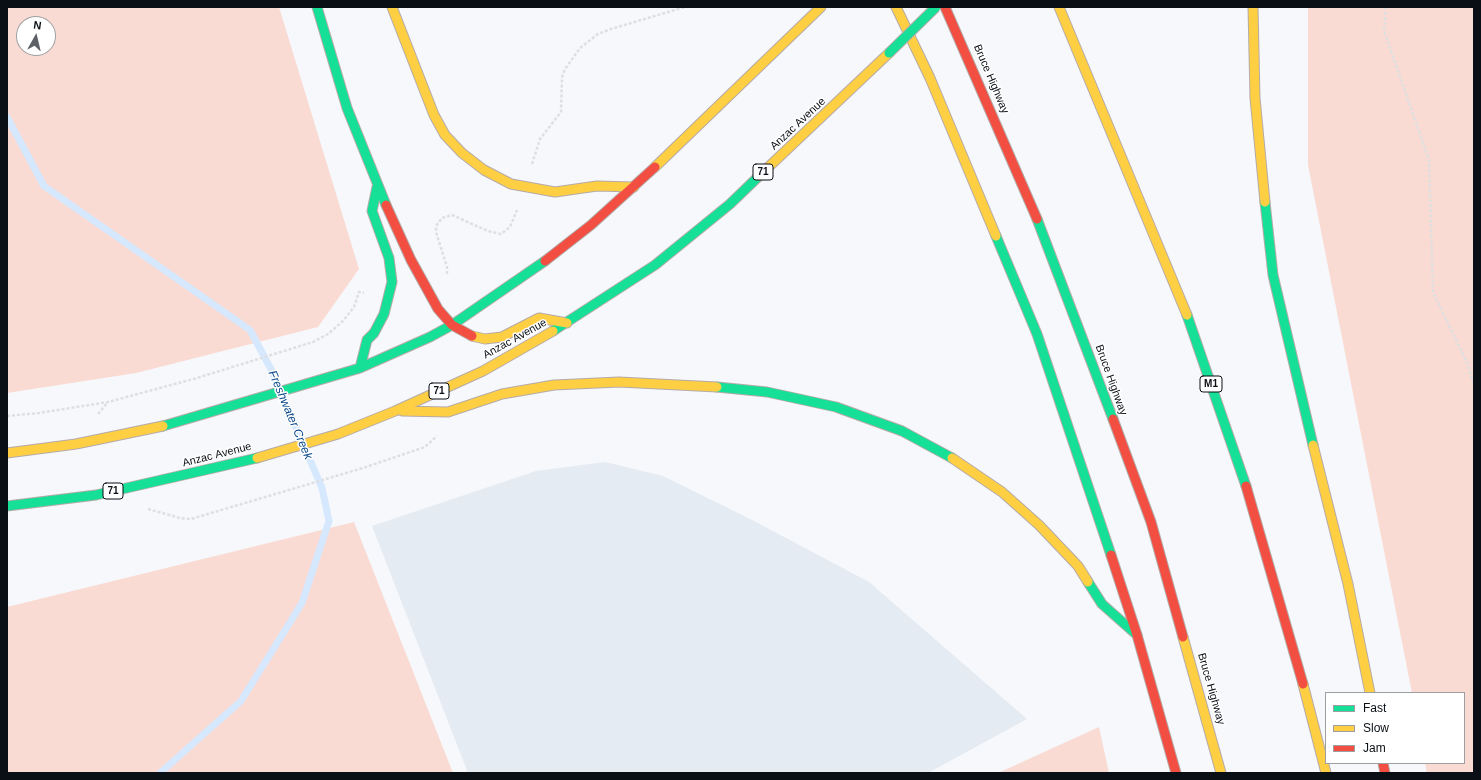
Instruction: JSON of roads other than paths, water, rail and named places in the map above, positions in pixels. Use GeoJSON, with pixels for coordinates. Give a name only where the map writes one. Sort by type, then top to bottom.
{"type":"FeatureCollection","features":[{"type":"Feature","properties":{"kind":"highway"},"geometry":{"type":"LineString","coordinates":[[318,7],[347,108],[377,187],[428,293],[438,309],[452,325],[469,335],[485,339],[502,337],[539,318],[567,324]]}},
{"type":"Feature","properties":{"kind":"highway"},"geometry":{"type":"LineString","coordinates":[[392,7],[434,115],[445,135],[462,153],[484,170],[511,184],[555,192],[597,186],[634,187]]}},
{"type":"Feature","properties":{"kind":"highway"},"geometry":{"type":"LineString","coordinates":[[7,453],[76,444],[177,424],[360,368],[398,352],[452,325],[538,267],[591,225],[634,187],[821,7]]}},
{"type":"Feature","properties":{"kind":"highway"},"geometry":{"type":"LineString","coordinates":[[896,7],[930,78],[1037,334],[1137,635],[1176,773]]}},
{"type":"Feature","properties":{"kind":"highway","name":"Anzac Avenue"},"geometry":{"type":"LineString","coordinates":[[7,506],[96,495],[203,472],[258,458],[338,434],[395,411],[483,371],[567,324],[655,265],[730,204],[936,7]]}},
{"type":"Feature","properties":{"kind":"highway","name":"Bruce Highway"},"geometry":{"type":"LineString","coordinates":[[945,7],[1031,202],[1151,522],[1222,773]]}},
{"type":"Feature","properties":{"kind":"highway","name":"M1"},"geometry":{"type":"LineString","coordinates":[[1059,7],[1189,319],[1247,489],[1301,675],[1326,773]]}},
{"type":"Feature","properties":{"kind":"highway"},"geometry":{"type":"LineString","coordinates":[[1253,7],[1255,98],[1258,146],[1273,275],[1298,392],[1348,584],[1370,692]]}},
{"type":"Feature","properties":{"kind":"highway"},"geometry":{"type":"LineString","coordinates":[[360,368],[367,340],[374,333],[384,314],[392,282],[389,258],[372,211],[377,187]]}},
{"type":"Feature","properties":{"kind":"highway"},"geometry":{"type":"LineString","coordinates":[[395,411],[448,412],[502,394],[554,385],[618,382],[689,385],[767,392],[836,407],[902,432],[956,460],[1002,492],[1049,536],[1078,566],[1102,604],[1137,635]]}},
{"type":"Feature","properties":{"kind":"waterway","name":"Freshwater Creek"},"geometry":{"type":"LineString","coordinates":[[7,117],[44,186],[250,330],[272,371],[322,488],[329,521],[302,603],[241,701],[160,773]]}}]}
